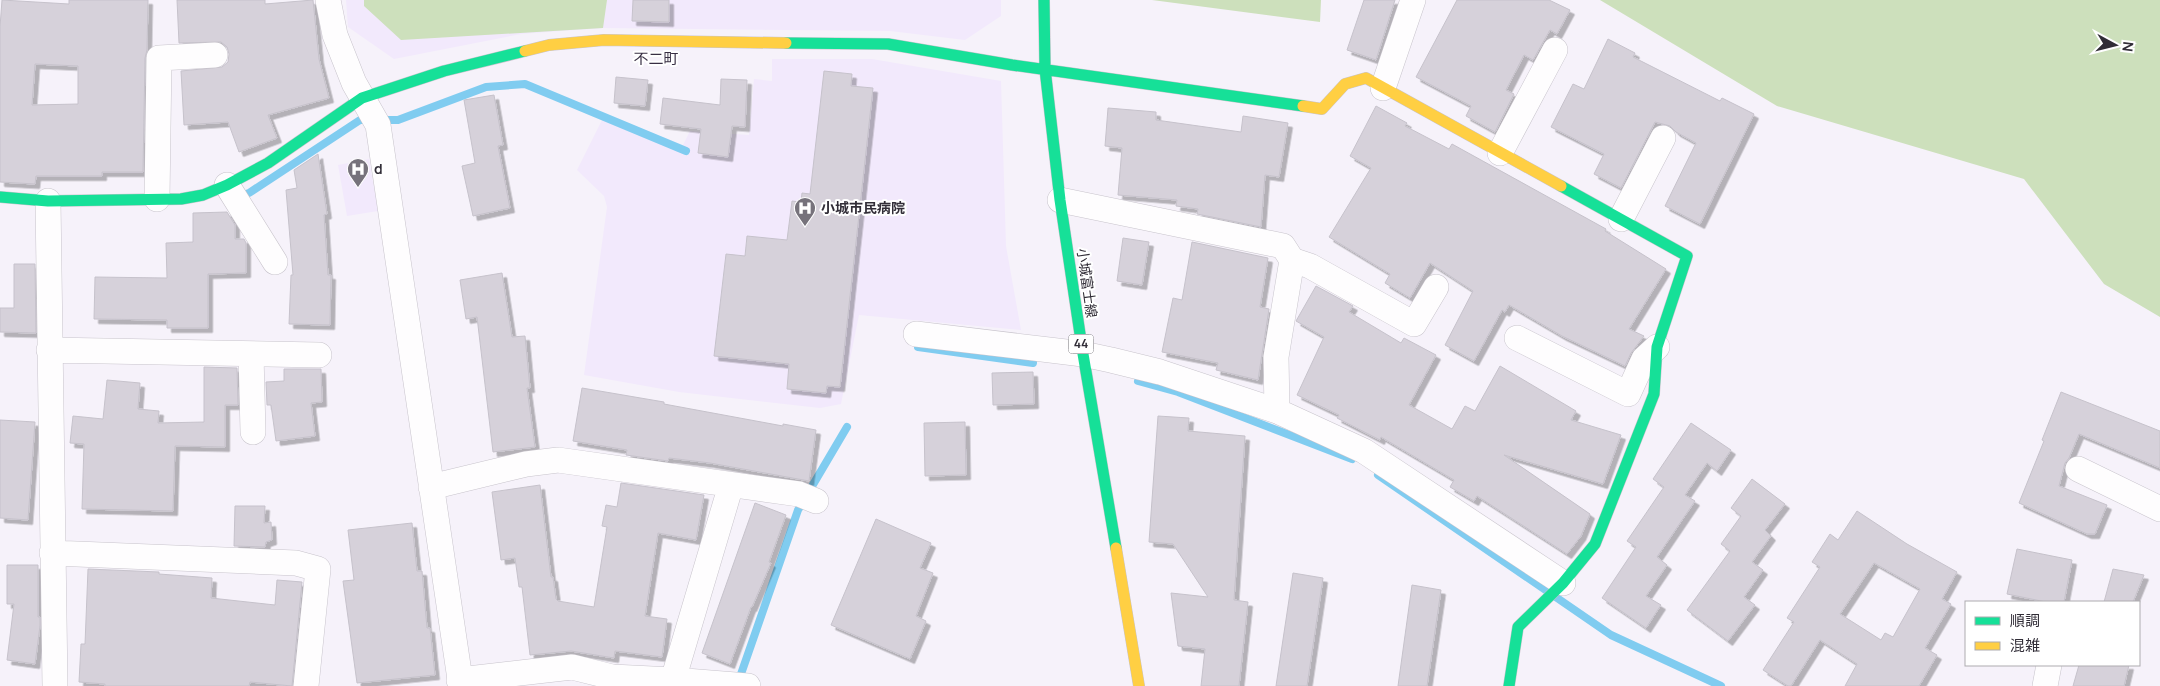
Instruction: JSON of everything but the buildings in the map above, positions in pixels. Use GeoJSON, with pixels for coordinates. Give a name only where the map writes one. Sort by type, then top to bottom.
{"type":"FeatureCollection","features":[{"type":"Feature","properties":{"kind":"street"},"geometry":{"type":"LineString","coordinates":[[328,0],[335,35],[354,83],[370,111],[431,487],[460,683],[572,668],[612,677],[748,686]]}},
{"type":"Feature","properties":{"kind":"street","name":"小城富士線"},"geometry":{"type":"LineString","coordinates":[[1044,0],[1045,69],[1060,200],[1083,354],[1139,686]]}},
{"type":"Feature","properties":{"kind":"street"},"geometry":{"type":"LineString","coordinates":[[1383,88],[1413,0]]}},
{"type":"Feature","properties":{"kind":"street"},"geometry":{"type":"LineString","coordinates":[[0,197],[48,211],[158,199],[233,194],[268,163],[444,71],[549,45],[604,40],[888,44],[1045,69],[1322,108],[1345,84],[1366,78],[1687,256],[1657,347],[1654,394],[1595,544],[1554,591],[1518,627],[1509,686]]}},
{"type":"Feature","properties":{"kind":"street"},"geometry":{"type":"LineString","coordinates":[[1500,153],[1555,50]]}},
{"type":"Feature","properties":{"kind":"street"},"geometry":{"type":"LineString","coordinates":[[158,199],[159,58],[215,56]]}},
{"type":"Feature","properties":{"kind":"street"},"geometry":{"type":"LineString","coordinates":[[1621,219],[1663,138]]}},
{"type":"Feature","properties":{"kind":"street"},"geometry":{"type":"LineString","coordinates":[[233,194],[275,262]]}},
{"type":"Feature","properties":{"kind":"street"},"geometry":{"type":"LineString","coordinates":[[1060,200],[1282,246],[1292,260],[1310,266],[1414,324],[1436,287]]}},
{"type":"Feature","properties":{"kind":"street"},"geometry":{"type":"LineString","coordinates":[[48,211],[55,686]]}},
{"type":"Feature","properties":{"kind":"street"},"geometry":{"type":"LineString","coordinates":[[1277,412],[1276,357],[1292,260]]}},
{"type":"Feature","properties":{"kind":"street"},"geometry":{"type":"LineString","coordinates":[[916,334],[1083,354],[1160,372],[1277,412],[1364,451],[1554,591]]}},
{"type":"Feature","properties":{"kind":"street"},"geometry":{"type":"LineString","coordinates":[[1517,338],[1628,394],[1644,359],[1657,347]]}},
{"type":"Feature","properties":{"kind":"street"},"geometry":{"type":"LineString","coordinates":[[49,350],[319,355]]}},
{"type":"Feature","properties":{"kind":"street"},"geometry":{"type":"LineString","coordinates":[[251,354],[252,432]]}},
{"type":"Feature","properties":{"kind":"street"},"geometry":{"type":"LineString","coordinates":[[431,487],[526,464],[558,460],[808,498]]}},
{"type":"Feature","properties":{"kind":"street"},"geometry":{"type":"LineString","coordinates":[[2078,469],[2160,509]]}},
{"type":"Feature","properties":{"kind":"street"},"geometry":{"type":"LineString","coordinates":[[673,680],[731,485]]}},
{"type":"Feature","properties":{"kind":"street"},"geometry":{"type":"LineString","coordinates":[[52,553],[296,563],[318,569],[306,686]]}},
{"type":"Feature","properties":{"kind":"street"},"geometry":{"type":"LineString","coordinates":[[2045,686],[2049,666]]}},
{"type":"Feature","properties":{"kind":"shaded area"},"geometry":{"type":"Polygon","coordinates":[[[346,0],[1001,0],[1001,16],[965,40],[890,31],[603,28],[521,34],[394,59],[348,27],[346,0]]]}},
{"type":"Feature","properties":{"kind":"shaded area","name":"小城市民病院"},"geometry":{"type":"Polygon","coordinates":[[[772,59],[872,59],[1001,81],[1006,246],[1021,330],[859,315],[841,404],[820,408],[679,392],[584,375],[607,207],[604,196],[577,170],[605,114],[683,145],[690,131],[749,135],[754,79],[772,81],[772,59]]]}},
{"type":"Feature","properties":{"kind":"shaded area","name":"d"},"geometry":{"type":"Polygon","coordinates":[[[369,159],[378,211],[347,216],[338,165],[369,159]]]}},
{"type":"Feature","properties":{"kind":"green space"},"geometry":{"type":"Polygon","coordinates":[[[364,0],[607,0],[603,28],[401,40],[364,6],[364,0]]]}},
{"type":"Feature","properties":{"kind":"green space"},"geometry":{"type":"Polygon","coordinates":[[[1152,0],[1321,0],[1320,22],[1152,0]]]}},
{"type":"Feature","properties":{"kind":"green space"},"geometry":{"type":"Polygon","coordinates":[[[1600,0],[2160,0],[2160,317],[2104,284],[2024,179],[1777,106],[1600,0]]]}},
{"type":"Feature","properties":{"kind":"waterway"},"geometry":{"type":"LineString","coordinates":[[380,120],[398,120],[486,87],[525,84],[686,151]]}},
{"type":"Feature","properties":{"kind":"waterway"},"geometry":{"type":"LineString","coordinates":[[238,196],[249,193],[360,120],[369,120]]}},
{"type":"Feature","properties":{"kind":"waterway"},"geometry":{"type":"LineString","coordinates":[[918,347],[1033,363]]}},
{"type":"Feature","properties":{"kind":"waterway"},"geometry":{"type":"LineString","coordinates":[[1138,381],[1178,392],[1352,459]]}},
{"type":"Feature","properties":{"kind":"waterway"},"geometry":{"type":"LineString","coordinates":[[741,674],[798,510],[847,427]]}},
{"type":"Feature","properties":{"kind":"waterway"},"geometry":{"type":"LineString","coordinates":[[1378,475],[1611,635],[1721,686]]}},
{"type":"Feature","properties":{"kind":"traffic: fast"},"geometry":{"type":"LineString","coordinates":[[1044,0],[1045,69],[1060,200],[1083,354],[1116,548]]}},
{"type":"Feature","properties":{"kind":"traffic: fast"},"geometry":{"type":"LineString","coordinates":[[786,43],[888,44],[1012,65],[1303,106]]}},
{"type":"Feature","properties":{"kind":"traffic: fast"},"geometry":{"type":"LineString","coordinates":[[0,197],[48,201],[181,199],[203,195],[227,185],[268,163],[362,98],[444,71],[525,51]]}},
{"type":"Feature","properties":{"kind":"traffic: fast"},"geometry":{"type":"LineString","coordinates":[[1509,686],[1518,627],[1563,583],[1595,544],[1654,394],[1657,347],[1687,256],[1561,186]]}},
{"type":"Feature","properties":{"kind":"traffic: slow"},"geometry":{"type":"LineString","coordinates":[[525,51],[549,45],[604,40],[786,43]]}},
{"type":"Feature","properties":{"kind":"traffic: slow"},"geometry":{"type":"LineString","coordinates":[[1303,106],[1322,109],[1345,84],[1366,78],[1561,186]]}},
{"type":"Feature","properties":{"kind":"traffic: slow"},"geometry":{"type":"LineString","coordinates":[[1116,548],[1139,686]]}},
{"type":"Feature","properties":{"kind":"place","name":"d"},"geometry":{"type":"Point","coordinates":[358,188]}},
{"type":"Feature","properties":{"kind":"place","name":"小城市民病院"},"geometry":{"type":"Point","coordinates":[805,227]}},
{"type":"Feature","properties":{"kind":"district","name":"不二町"},"geometry":{"type":"Point","coordinates":[656,59]}}]}
